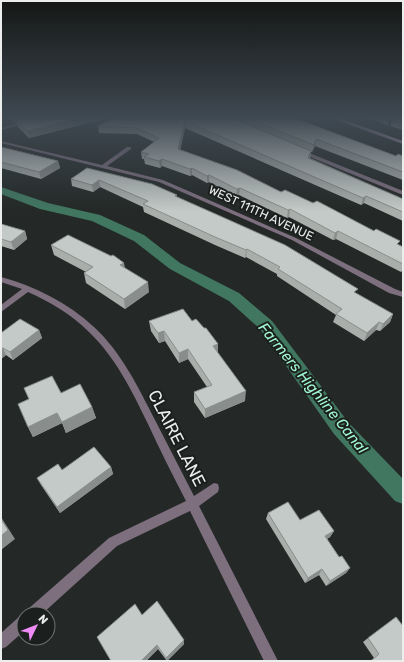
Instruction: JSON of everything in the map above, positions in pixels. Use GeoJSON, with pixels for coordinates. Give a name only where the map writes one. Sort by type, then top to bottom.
{"type":"FeatureCollection","features":[{"type":"Feature","properties":{"kind":"street","name":"WEST 111TH AVENUE"},"geometry":{"type":"LineString","coordinates":[[31,149],[154,178],[175,186],[294,239],[392,291],[403,295]]}},
{"type":"Feature","properties":{"kind":"street"},"geometry":{"type":"LineString","coordinates":[[104,166],[128,149]]}},
{"type":"Feature","properties":{"kind":"street"},"geometry":{"type":"LineString","coordinates":[[296,149],[403,193]]}},
{"type":"Feature","properties":{"kind":"street","name":"CLAIRE LANE"},"geometry":{"type":"LineString","coordinates":[[1,279],[27,289],[65,307],[82,320],[110,350],[132,383],[271,661]]}},
{"type":"Feature","properties":{"kind":"street"},"geometry":{"type":"LineString","coordinates":[[1,309],[27,289]]}},
{"type":"Feature","properties":{"kind":"street"},"geometry":{"type":"LineString","coordinates":[[42,606],[113,542],[192,504],[214,488]]}},
{"type":"Feature","properties":{"kind":"street"},"geometry":{"type":"LineString","coordinates":[[1,642],[16,629]]}},
{"type":"Feature","properties":{"kind":"building"},"geometry":{"type":"Polygon","coordinates":[[[1,149],[9,149],[58,161],[39,172],[1,162],[1,149]]]}},
{"type":"Feature","properties":{"kind":"building"},"geometry":{"type":"Polygon","coordinates":[[[145,149],[178,149],[237,170],[281,192],[285,190],[313,203],[317,201],[374,231],[376,229],[400,241],[397,244],[403,247],[403,264],[338,231],[335,233],[290,209],[288,210],[240,188],[237,189],[192,168],[190,169],[162,159],[159,161],[144,157],[149,154],[141,152],[145,149]]]}},
{"type":"Feature","properties":{"kind":"building"},"geometry":{"type":"Polygon","coordinates":[[[249,149],[306,149],[311,151],[308,158],[403,199],[403,212],[366,196],[363,198],[249,149]]]}},
{"type":"Feature","properties":{"kind":"building"},"geometry":{"type":"Polygon","coordinates":[[[342,149],[377,149],[396,156],[398,154],[403,156],[403,172],[342,149]]]}},
{"type":"Feature","properties":{"kind":"building"},"geometry":{"type":"Polygon","coordinates":[[[87,168],[152,184],[177,195],[175,196],[285,245],[358,289],[354,292],[393,314],[383,324],[379,322],[367,333],[336,314],[342,309],[278,269],[280,267],[247,249],[246,250],[215,237],[143,204],[148,201],[99,180],[92,185],[71,179],[87,168]]]}},
{"type":"Feature","properties":{"kind":"building"},"geometry":{"type":"Polygon","coordinates":[[[1,224],[25,231],[11,242],[1,239],[1,224]]]}},
{"type":"Feature","properties":{"kind":"building"},"geometry":{"type":"Polygon","coordinates":[[[68,235],[111,256],[113,255],[124,263],[120,265],[148,282],[124,299],[84,273],[93,267],[51,245],[68,235]]]}},
{"type":"Feature","properties":{"kind":"building"},"geometry":{"type":"Polygon","coordinates":[[[183,309],[192,321],[196,319],[204,328],[206,328],[218,344],[213,346],[246,391],[205,409],[194,392],[212,385],[188,349],[179,353],[164,331],[158,333],[149,321],[183,309]]]}},
{"type":"Feature","properties":{"kind":"building"},"geometry":{"type":"Polygon","coordinates":[[[20,319],[39,330],[10,352],[3,348],[1,349],[1,333],[20,319]]]}},
{"type":"Feature","properties":{"kind":"building"},"geometry":{"type":"Polygon","coordinates":[[[52,376],[61,393],[80,384],[92,407],[62,422],[57,413],[28,427],[18,404],[29,399],[24,388],[52,376]]]}},
{"type":"Feature","properties":{"kind":"building"},"geometry":{"type":"Polygon","coordinates":[[[94,447],[111,467],[57,507],[37,478],[58,464],[62,470],[94,447]]]}},
{"type":"Feature","properties":{"kind":"building"},"geometry":{"type":"Polygon","coordinates":[[[288,502],[300,520],[319,510],[334,531],[325,536],[339,557],[342,556],[350,568],[330,581],[322,569],[308,578],[268,513],[288,502]]]}},
{"type":"Feature","properties":{"kind":"building"},"geometry":{"type":"Polygon","coordinates":[[[1,519],[8,530],[1,536],[1,519]]]}},
{"type":"Feature","properties":{"kind":"building"},"geometry":{"type":"Polygon","coordinates":[[[157,601],[184,640],[166,658],[157,645],[141,661],[111,661],[97,637],[135,604],[142,615],[157,601]]]}},
{"type":"Feature","properties":{"kind":"building"},"geometry":{"type":"Polygon","coordinates":[[[396,617],[403,626],[403,661],[371,661],[379,654],[368,638],[396,617]]]}},
{"type":"Feature","properties":{"kind":"waterway","name":"Farmers Highline Canal"},"geometry":{"type":"LineString","coordinates":[[1,190],[44,206],[96,218],[139,238],[175,266],[234,297],[266,325],[341,428],[403,494]]}}]}
